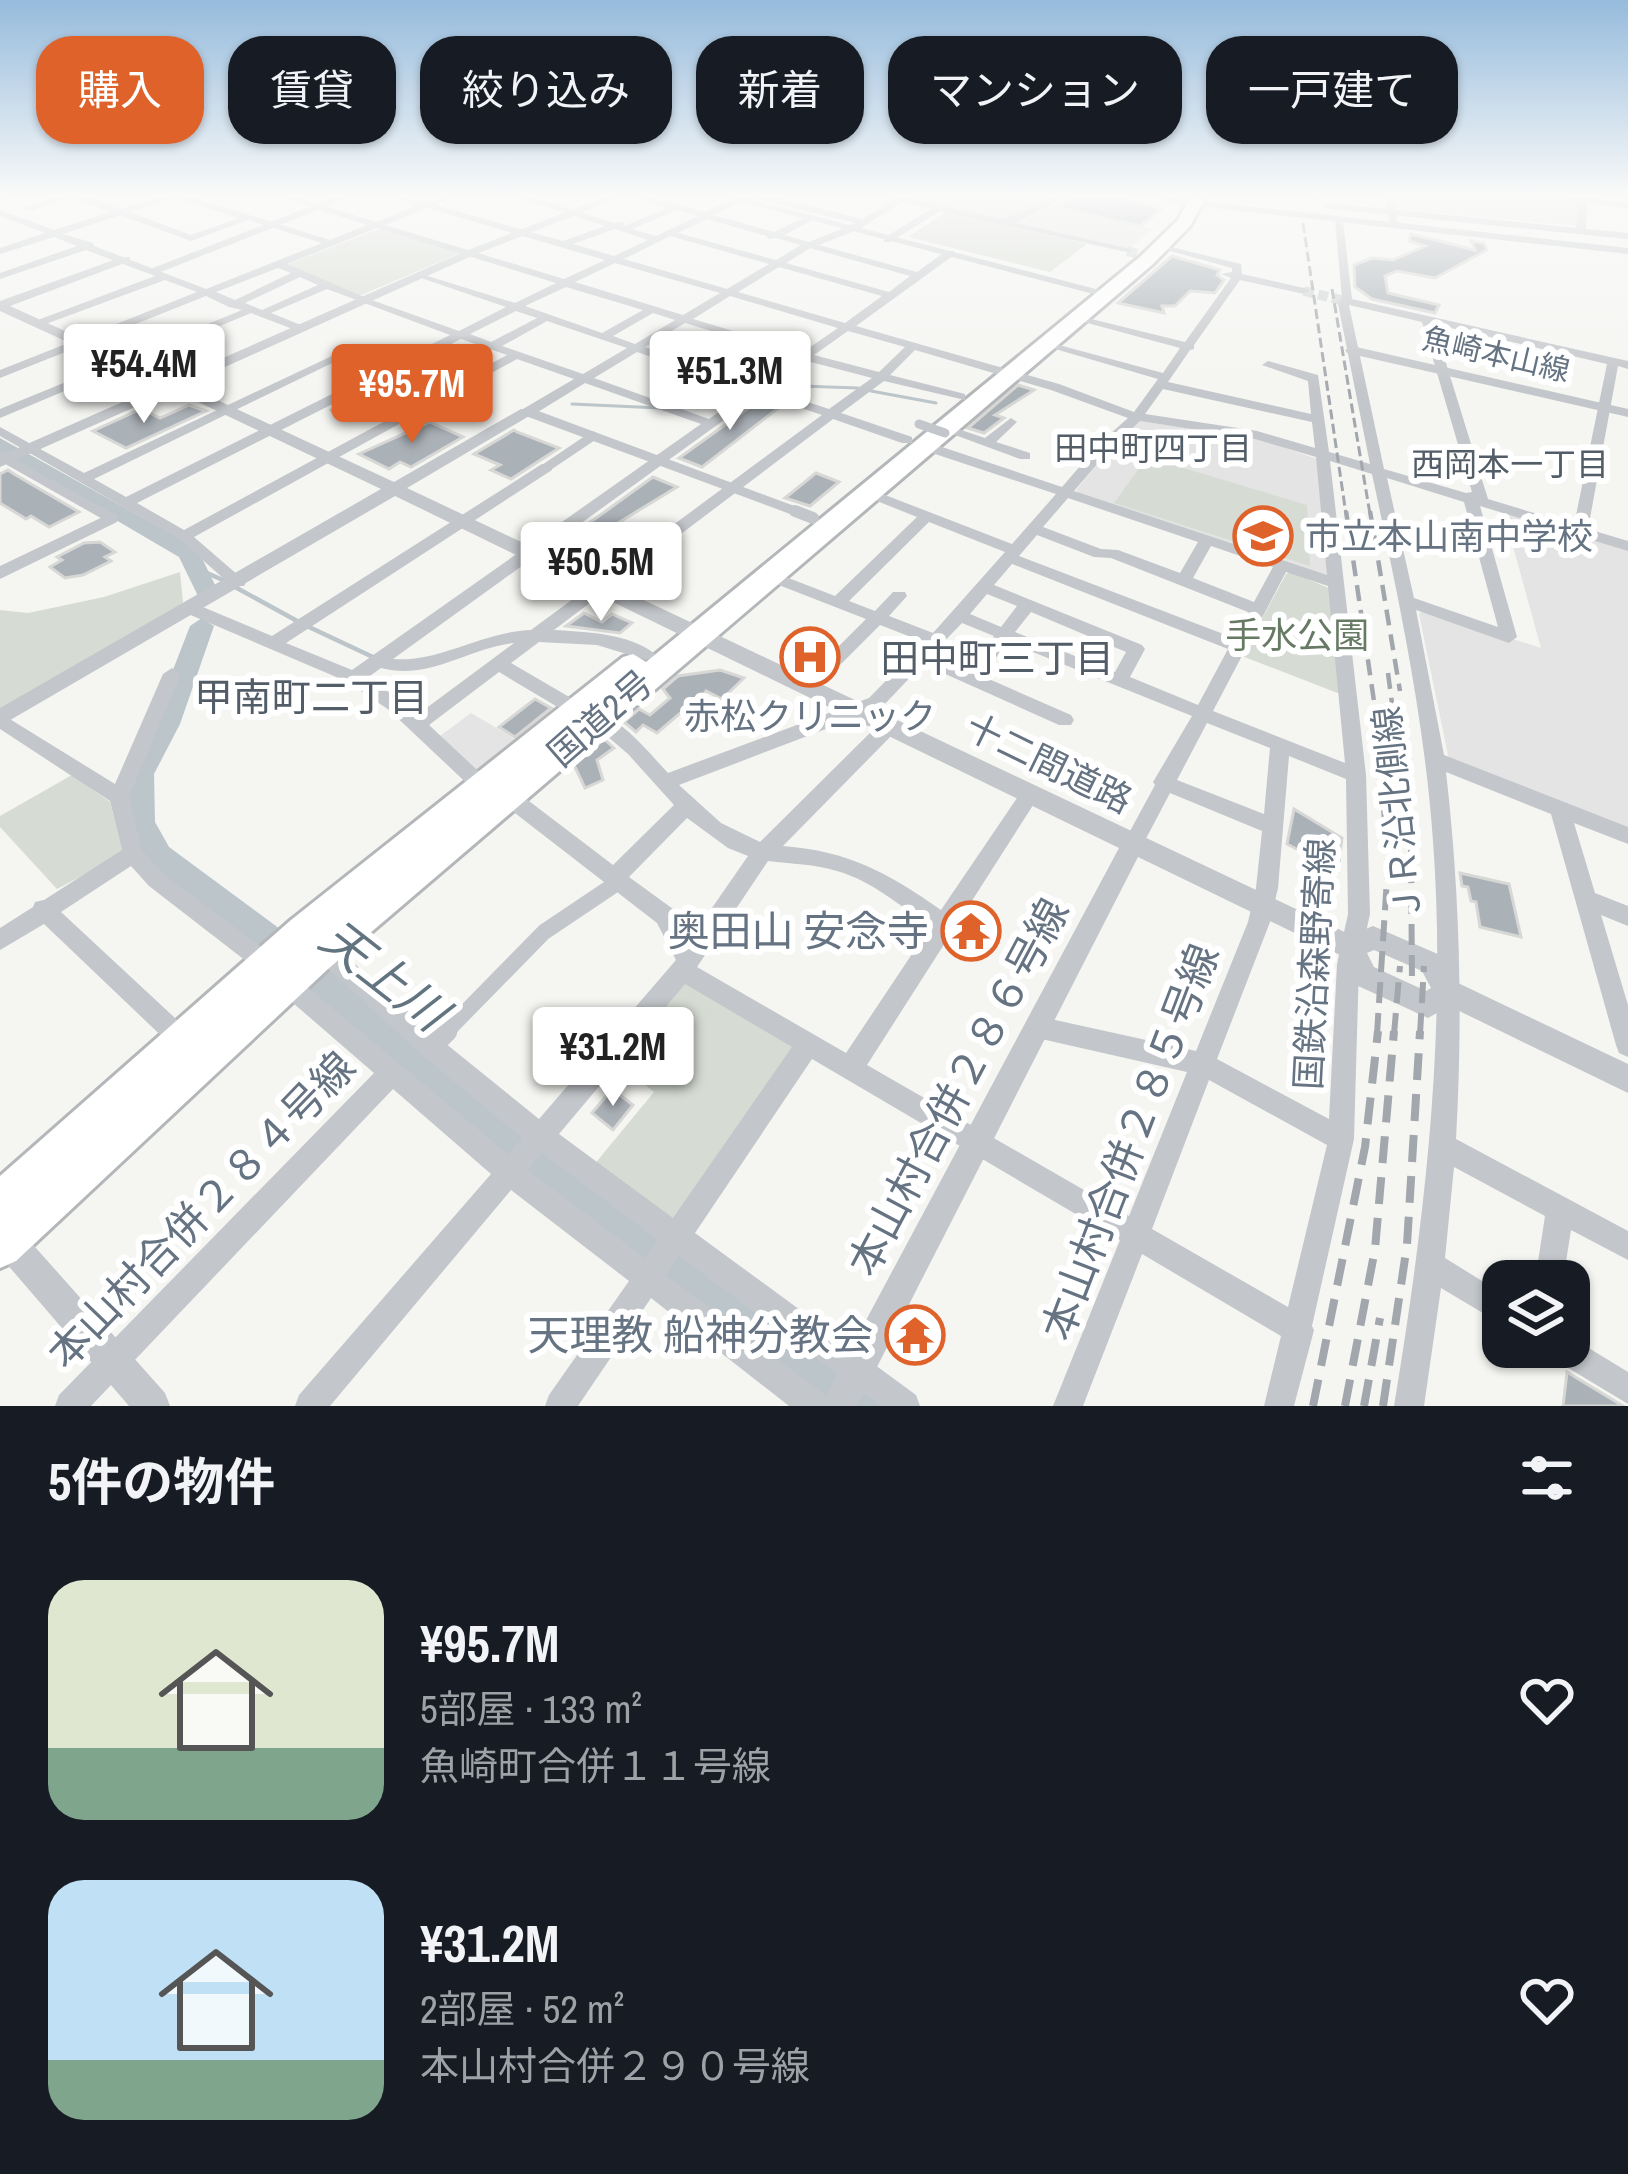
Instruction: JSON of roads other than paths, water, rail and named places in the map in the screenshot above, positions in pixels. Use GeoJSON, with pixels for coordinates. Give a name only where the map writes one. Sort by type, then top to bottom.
{"type":"FeatureCollection","features":[{"type":"Feature","properties":{"kind":"highway","name":"国道2号"},"geometry":{"type":"LineString","coordinates":[[588,714],[646,654],[687,632],[767,575],[821,521],[868,492],[961,397],[1044,344],[1130,261]]}},
{"type":"Feature","properties":{"kind":"highway","name":"国道2号"},"geometry":{"type":"LineString","coordinates":[[2,1230],[293,961],[1098,292],[1148,261]]}},
{"type":"Feature","properties":{"kind":"highway","name":"国道2号"},"geometry":{"type":"LineString","coordinates":[[2,1230],[181,1039],[293,961]]}},
{"type":"Feature","properties":{"kind":"street"},"geometry":{"type":"LineString","coordinates":[[0,276],[45,261]]}},
{"type":"Feature","properties":{"kind":"street"},"geometry":{"type":"LineString","coordinates":[[0,306],[123,261]]}},
{"type":"Feature","properties":{"kind":"street"},"geometry":{"type":"LineString","coordinates":[[131,261],[302,329]]}},
{"type":"Feature","properties":{"kind":"street"},"geometry":{"type":"LineString","coordinates":[[39,323],[189,261]]}},
{"type":"Feature","properties":{"kind":"street"},"geometry":{"type":"LineString","coordinates":[[0,374],[287,261]]}},
{"type":"Feature","properties":{"kind":"street"},"geometry":{"type":"LineString","coordinates":[[13,455],[453,261]]}},
{"type":"Feature","properties":{"kind":"street"},"geometry":{"type":"LineString","coordinates":[[499,261],[807,357],[961,397]]}},
{"type":"Feature","properties":{"kind":"street"},"geometry":{"type":"LineString","coordinates":[[128,502],[608,261]]}},
{"type":"Feature","properties":{"kind":"street"},"geometry":{"type":"LineString","coordinates":[[616,261],[1055,387],[1137,417],[1257,435],[1628,546]]}},
{"type":"Feature","properties":{"kind":"street"},"geometry":{"type":"LineString","coordinates":[[762,261],[892,296]]}},
{"type":"Feature","properties":{"kind":"street"},"geometry":{"type":"LineString","coordinates":[[118,797],[0,719],[639,349],[782,261]]}},
{"type":"Feature","properties":{"kind":"street"},"geometry":{"type":"LineString","coordinates":[[862,261],[920,276]]}},
{"type":"Feature","properties":{"kind":"street"},"geometry":{"type":"LineString","coordinates":[[354,679],[941,261]]}},
{"type":"Feature","properties":{"kind":"street"},"geometry":{"type":"LineString","coordinates":[[976,261],[1098,292]]}},
{"type":"Feature","properties":{"kind":"street"},"geometry":{"type":"LineString","coordinates":[[663,784],[875,703],[923,657],[1106,446],[1137,417],[1190,346],[1237,277],[1237,266],[1205,261]]}},
{"type":"Feature","properties":{"kind":"street","name":"ＪＲ沿北側線"},"geometry":{"type":"LineString","coordinates":[[1341,261],[1352,350],[1435,759],[1448,992],[1444,1147],[1433,1268],[1409,1406]]}},
{"type":"Feature","properties":{"kind":"street"},"geometry":{"type":"LineString","coordinates":[[278,264],[364,301],[712,424]]}},
{"type":"Feature","properties":{"kind":"street"},"geometry":{"type":"LineString","coordinates":[[640,280],[655,272]]}},
{"type":"Feature","properties":{"kind":"street"},"geometry":{"type":"LineString","coordinates":[[233,304],[300,273]]}},
{"type":"Feature","properties":{"kind":"street"},"geometry":{"type":"LineString","coordinates":[[422,275],[833,413],[987,443],[1025,456]]}},
{"type":"Feature","properties":{"kind":"street"},"geometry":{"type":"LineString","coordinates":[[1237,277],[1304,291]]}},
{"type":"Feature","properties":{"kind":"street"},"geometry":{"type":"LineString","coordinates":[[0,414],[327,285]]}},
{"type":"Feature","properties":{"kind":"street"},"geometry":{"type":"LineString","coordinates":[[610,296],[625,288]]}},
{"type":"Feature","properties":{"kind":"street"},"geometry":{"type":"LineString","coordinates":[[1345,301],[1628,364]]}},
{"type":"Feature","properties":{"kind":"street","name":"十二間道路"},"geometry":{"type":"LineString","coordinates":[[0,306],[272,430],[1352,948],[1365,976],[1428,1005],[1448,992]]}},
{"type":"Feature","properties":{"kind":"street"},"geometry":{"type":"LineString","coordinates":[[603,337],[652,309]]}},
{"type":"Feature","properties":{"kind":"street"},"geometry":{"type":"LineString","coordinates":[[494,345],[546,317]]}},
{"type":"Feature","properties":{"kind":"street"},"geometry":{"type":"LineString","coordinates":[[1075,318],[1190,346]]}},
{"type":"Feature","properties":{"kind":"street"},"geometry":{"type":"LineString","coordinates":[[1403,600],[1509,637],[1427,320]]}},
{"type":"Feature","properties":{"kind":"street"},"geometry":{"type":"LineString","coordinates":[[1101,359],[1126,330]]}},
{"type":"Feature","properties":{"kind":"street"},"geometry":{"type":"LineString","coordinates":[[1147,372],[1172,342]]}},
{"type":"Feature","properties":{"kind":"street"},"geometry":{"type":"LineString","coordinates":[[1044,344],[1316,419]]}},
{"type":"Feature","properties":{"kind":"street"},"geometry":{"type":"LineString","coordinates":[[415,726],[735,488],[913,346]]}},
{"type":"Feature","properties":{"kind":"street"},"geometry":{"type":"LineString","coordinates":[[84,478],[355,349]]}},
{"type":"Feature","properties":{"kind":"street","name":"魚崎本山線"},"geometry":{"type":"LineString","coordinates":[[1352,350],[1628,413]]}},
{"type":"Feature","properties":{"kind":"street"},"geometry":{"type":"LineString","coordinates":[[184,536],[518,354]]}},
{"type":"Feature","properties":{"kind":"street"},"geometry":{"type":"LineString","coordinates":[[1580,531],[1612,362]]}},
{"type":"Feature","properties":{"kind":"street","name":"国鉄沿森野寄線"},"geometry":{"type":"LineString","coordinates":[[1268,365],[1314,378],[1356,776],[1359,914],[1352,948],[1341,1138],[1279,1406]]}},
{"type":"Feature","properties":{"kind":"street"},"geometry":{"type":"LineString","coordinates":[[527,412],[821,521]]}},
{"type":"Feature","properties":{"kind":"street"},"geometry":{"type":"LineString","coordinates":[[987,443],[1010,422]]}},
{"type":"Feature","properties":{"kind":"street"},"geometry":{"type":"LineString","coordinates":[[0,430],[13,455],[112,518]]}},
{"type":"Feature","properties":{"kind":"street"},"geometry":{"type":"LineString","coordinates":[[927,434],[1066,496],[1336,583]]}},
{"type":"Feature","properties":{"kind":"street"},"geometry":{"type":"LineString","coordinates":[[274,643],[593,436]]}},
{"type":"Feature","properties":{"kind":"street"},"geometry":{"type":"LineString","coordinates":[[13,455],[84,478],[128,502],[184,536],[238,582]]}},
{"type":"Feature","properties":{"kind":"street"},"geometry":{"type":"LineString","coordinates":[[868,492],[1237,646]]}},
{"type":"Feature","properties":{"kind":"street"},"geometry":{"type":"LineString","coordinates":[[837,603],[927,516]]}},
{"type":"Feature","properties":{"kind":"street"},"geometry":{"type":"LineString","coordinates":[[0,573],[112,518]]}},
{"type":"Feature","properties":{"kind":"street"},"geometry":{"type":"LineString","coordinates":[[1035,530],[1257,609]]}},
{"type":"Feature","properties":{"kind":"street"},"geometry":{"type":"LineString","coordinates":[[1184,581],[1206,541]]}},
{"type":"Feature","properties":{"kind":"street"},"geometry":{"type":"LineString","coordinates":[[1133,844],[1281,566]]}},
{"type":"Feature","properties":{"kind":"street"},"geometry":{"type":"LineString","coordinates":[[767,575],[937,641]]}},
{"type":"Feature","properties":{"kind":"street"},"geometry":{"type":"LineString","coordinates":[[985,587],[1136,649],[1120,679]]}},
{"type":"Feature","properties":{"kind":"street"},"geometry":{"type":"LineString","coordinates":[[808,688],[899,596]]}},
{"type":"Feature","properties":{"kind":"street"},"geometry":{"type":"LineString","coordinates":[[203,603],[274,643],[354,679],[394,705],[493,794],[518,804],[665,916],[685,966],[976,1144],[1299,1330]]}},
{"type":"Feature","properties":{"kind":"street"},"geometry":{"type":"LineString","coordinates":[[970,679],[1028,604]]}},
{"type":"Feature","properties":{"kind":"street"},"geometry":{"type":"LineString","coordinates":[[959,616],[1356,776]]}},
{"type":"Feature","properties":{"kind":"street"},"geometry":{"type":"LineString","coordinates":[[380,660],[397,669],[417,668],[503,638],[615,641],[646,654]]}},
{"type":"Feature","properties":{"kind":"street"},"geometry":{"type":"LineString","coordinates":[[923,657],[1065,720]]}},
{"type":"Feature","properties":{"kind":"street"},"geometry":{"type":"LineString","coordinates":[[498,663],[634,743],[684,808],[738,844],[762,853],[803,854],[839,862],[872,876],[945,925]]}},
{"type":"Feature","properties":{"kind":"street"},"geometry":{"type":"LineString","coordinates":[[172,674],[118,797],[134,854],[156,880],[430,1047],[540,1136],[905,1406]]}},
{"type":"Feature","properties":{"kind":"street"},"geometry":{"type":"LineString","coordinates":[[310,1406],[685,966],[762,853],[889,726]]}},
{"type":"Feature","properties":{"kind":"street","name":"本山村合併２８５号線"},"geometry":{"type":"LineString","coordinates":[[1068,1406],[1263,905],[1280,746]]}},
{"type":"Feature","properties":{"kind":"street"},"geometry":{"type":"LineString","coordinates":[[1435,759],[1628,836]]}},
{"type":"Feature","properties":{"kind":"street"},"geometry":{"type":"LineString","coordinates":[[1162,782],[1271,826]]}},
{"type":"Feature","properties":{"kind":"street"},"geometry":{"type":"LineString","coordinates":[[851,1067],[1030,794]]}},
{"type":"Feature","properties":{"kind":"street"},"geometry":{"type":"LineString","coordinates":[[430,1047],[544,932],[614,885],[616,876],[684,808]]}},
{"type":"Feature","properties":{"kind":"street"},"geometry":{"type":"LineString","coordinates":[[1560,810],[1628,1045]]}},
{"type":"Feature","properties":{"kind":"street","name":"本山村合併２８６号線"},"geometry":{"type":"LineString","coordinates":[[838,1406],[1133,844]]}},
{"type":"Feature","properties":{"kind":"street"},"geometry":{"type":"LineString","coordinates":[[0,940],[43,908],[134,854]]}},
{"type":"Feature","properties":{"kind":"street"},"geometry":{"type":"LineString","coordinates":[[1586,899],[1628,916]]}},
{"type":"Feature","properties":{"kind":"street"},"geometry":{"type":"LineString","coordinates":[[43,908],[181,1039]]}},
{"type":"Feature","properties":{"kind":"street","name":"十二間道路"},"geometry":{"type":"LineString","coordinates":[[1352,948],[1373,937],[1431,963],[1448,992],[1628,1079]]}},
{"type":"Feature","properties":{"kind":"street"},"geometry":{"type":"LineString","coordinates":[[293,961],[392,1072],[509,1172],[814,1406]]}},
{"type":"Feature","properties":{"kind":"street"},"geometry":{"type":"LineString","coordinates":[[1037,1027],[1203,1064],[1341,1138]]}},
{"type":"Feature","properties":{"kind":"street"},"geometry":{"type":"LineString","coordinates":[[560,1406],[809,1043]]}},
{"type":"Feature","properties":{"kind":"street","name":"本山村合併２８４号線"},"geometry":{"type":"LineString","coordinates":[[70,1406],[392,1072]]}},
{"type":"Feature","properties":{"kind":"street"},"geometry":{"type":"LineString","coordinates":[[1444,1147],[1628,1246]]}},
{"type":"Feature","properties":{"kind":"street"},"geometry":{"type":"LineString","coordinates":[[1552,1260],[1560,1210]]}},
{"type":"Feature","properties":{"kind":"street"},"geometry":{"type":"LineString","coordinates":[[2,1230],[152,1406]]}},
{"type":"Feature","properties":{"kind":"street"},"geometry":{"type":"LineString","coordinates":[[1433,1268],[1482,1299]]}},
{"type":"Feature","properties":{"kind":"street"},"geometry":{"type":"LineString","coordinates":[[1590,1366],[1628,1389]]}},
{"type":"Feature","properties":{"kind":"waterway"},"geometry":{"type":"LineString","coordinates":[[772,385],[858,388]]}},
{"type":"Feature","properties":{"kind":"waterway"},"geometry":{"type":"LineString","coordinates":[[665,404],[708,390],[736,393],[750,389]]}},
{"type":"Feature","properties":{"kind":"waterway"},"geometry":{"type":"LineString","coordinates":[[871,391],[936,403]]}},
{"type":"Feature","properties":{"kind":"waterway"},"geometry":{"type":"LineString","coordinates":[[572,404],[660,408]]}},
{"type":"Feature","properties":{"kind":"waterway","name":"天上川"},"geometry":{"type":"LineString","coordinates":[[0,444],[189,553],[206,591]]}},
{"type":"Feature","properties":{"kind":"waterway"},"geometry":{"type":"LineString","coordinates":[[198,569],[225,581]]}},
{"type":"Feature","properties":{"kind":"waterway"},"geometry":{"type":"LineString","coordinates":[[235,587],[299,622]]}},
{"type":"Feature","properties":{"kind":"waterway","name":"天上川"},"geometry":{"type":"LineString","coordinates":[[202,626],[166,724],[140,774],[140,823],[158,856],[314,974],[545,1165],[863,1406]]}},
{"type":"Feature","properties":{"kind":"waterway"},"geometry":{"type":"LineString","coordinates":[[309,627],[375,658]]}},
{"type":"Feature","properties":{"kind":"tunnel"},"geometry":{"type":"LineString","coordinates":[[1304,291],[1345,301]]}},
{"type":"Feature","properties":{"kind":"railway"},"geometry":{"type":"LineString","coordinates":[[1309,261],[1346,514]]}},
{"type":"Feature","properties":{"kind":"railway"},"geometry":{"type":"LineString","coordinates":[[1332,289],[1370,514]]}},
{"type":"Feature","properties":{"kind":"railway"},"geometry":{"type":"LineString","coordinates":[[1346,511],[1380,742]]}},
{"type":"Feature","properties":{"kind":"railway"},"geometry":{"type":"LineString","coordinates":[[1370,511],[1400,691]]}},
{"type":"Feature","properties":{"kind":"railway"},"geometry":{"type":"LineString","coordinates":[[1388,673],[1397,742]]}},
{"type":"Feature","properties":{"kind":"railway"},"geometry":{"type":"LineString","coordinates":[[1377,1034],[1388,863],[1379,739]]}},
{"type":"Feature","properties":{"kind":"railway"},"geometry":{"type":"LineString","coordinates":[[1397,739],[1411,848],[1412,984]]}},
{"type":"Feature","properties":{"kind":"railway"},"geometry":{"type":"LineString","coordinates":[[1394,1034],[1400,966]]}},
{"type":"Feature","properties":{"kind":"railway"},"geometry":{"type":"LineString","coordinates":[[1420,1034],[1424,966]]}},
{"type":"Feature","properties":{"kind":"railway"},"geometry":{"type":"LineString","coordinates":[[1313,1406],[1365,1147],[1378,1031]]}},
{"type":"Feature","properties":{"kind":"railway"},"geometry":{"type":"LineString","coordinates":[[1345,1406],[1375,1249],[1394,1031]]}},
{"type":"Feature","properties":{"kind":"railway"},"geometry":{"type":"LineString","coordinates":[[1383,1406],[1407,1245],[1420,1031]]}},
{"type":"Feature","properties":{"kind":"railway"},"geometry":{"type":"LineString","coordinates":[[1364,1406],[1380,1318]]}},
{"type":"Feature","properties":{"kind":"place","name":"市立本山南中学校"},"geometry":{"type":"Point","coordinates":[1263,536]}},
{"type":"Feature","properties":{"kind":"place","name":"赤松クリニック"},"geometry":{"type":"Point","coordinates":[810,657]}},
{"type":"Feature","properties":{"kind":"place","name":"奥田山 安念寺"},"geometry":{"type":"Point","coordinates":[971,931]}},
{"type":"Feature","properties":{"kind":"place","name":"天理教 船神分教会"},"geometry":{"type":"Point","coordinates":[915,1335]}},
{"type":"Feature","properties":{"kind":"district","name":"田中町四丁目"},"geometry":{"type":"Point","coordinates":[1153,448]}},
{"type":"Feature","properties":{"kind":"district","name":"西岡本一丁目"},"geometry":{"type":"Point","coordinates":[1510,464]}},
{"type":"Feature","properties":{"kind":"district","name":"田中町三丁目"},"geometry":{"type":"Point","coordinates":[997,658]}},
{"type":"Feature","properties":{"kind":"district","name":"甲南町二丁目"},"geometry":{"type":"Point","coordinates":[311,697]}},
{"type":"Feature","properties":{"kind":"park label","name":"手水公園"},"geometry":{"type":"Point","coordinates":[1297,635]}}]}
